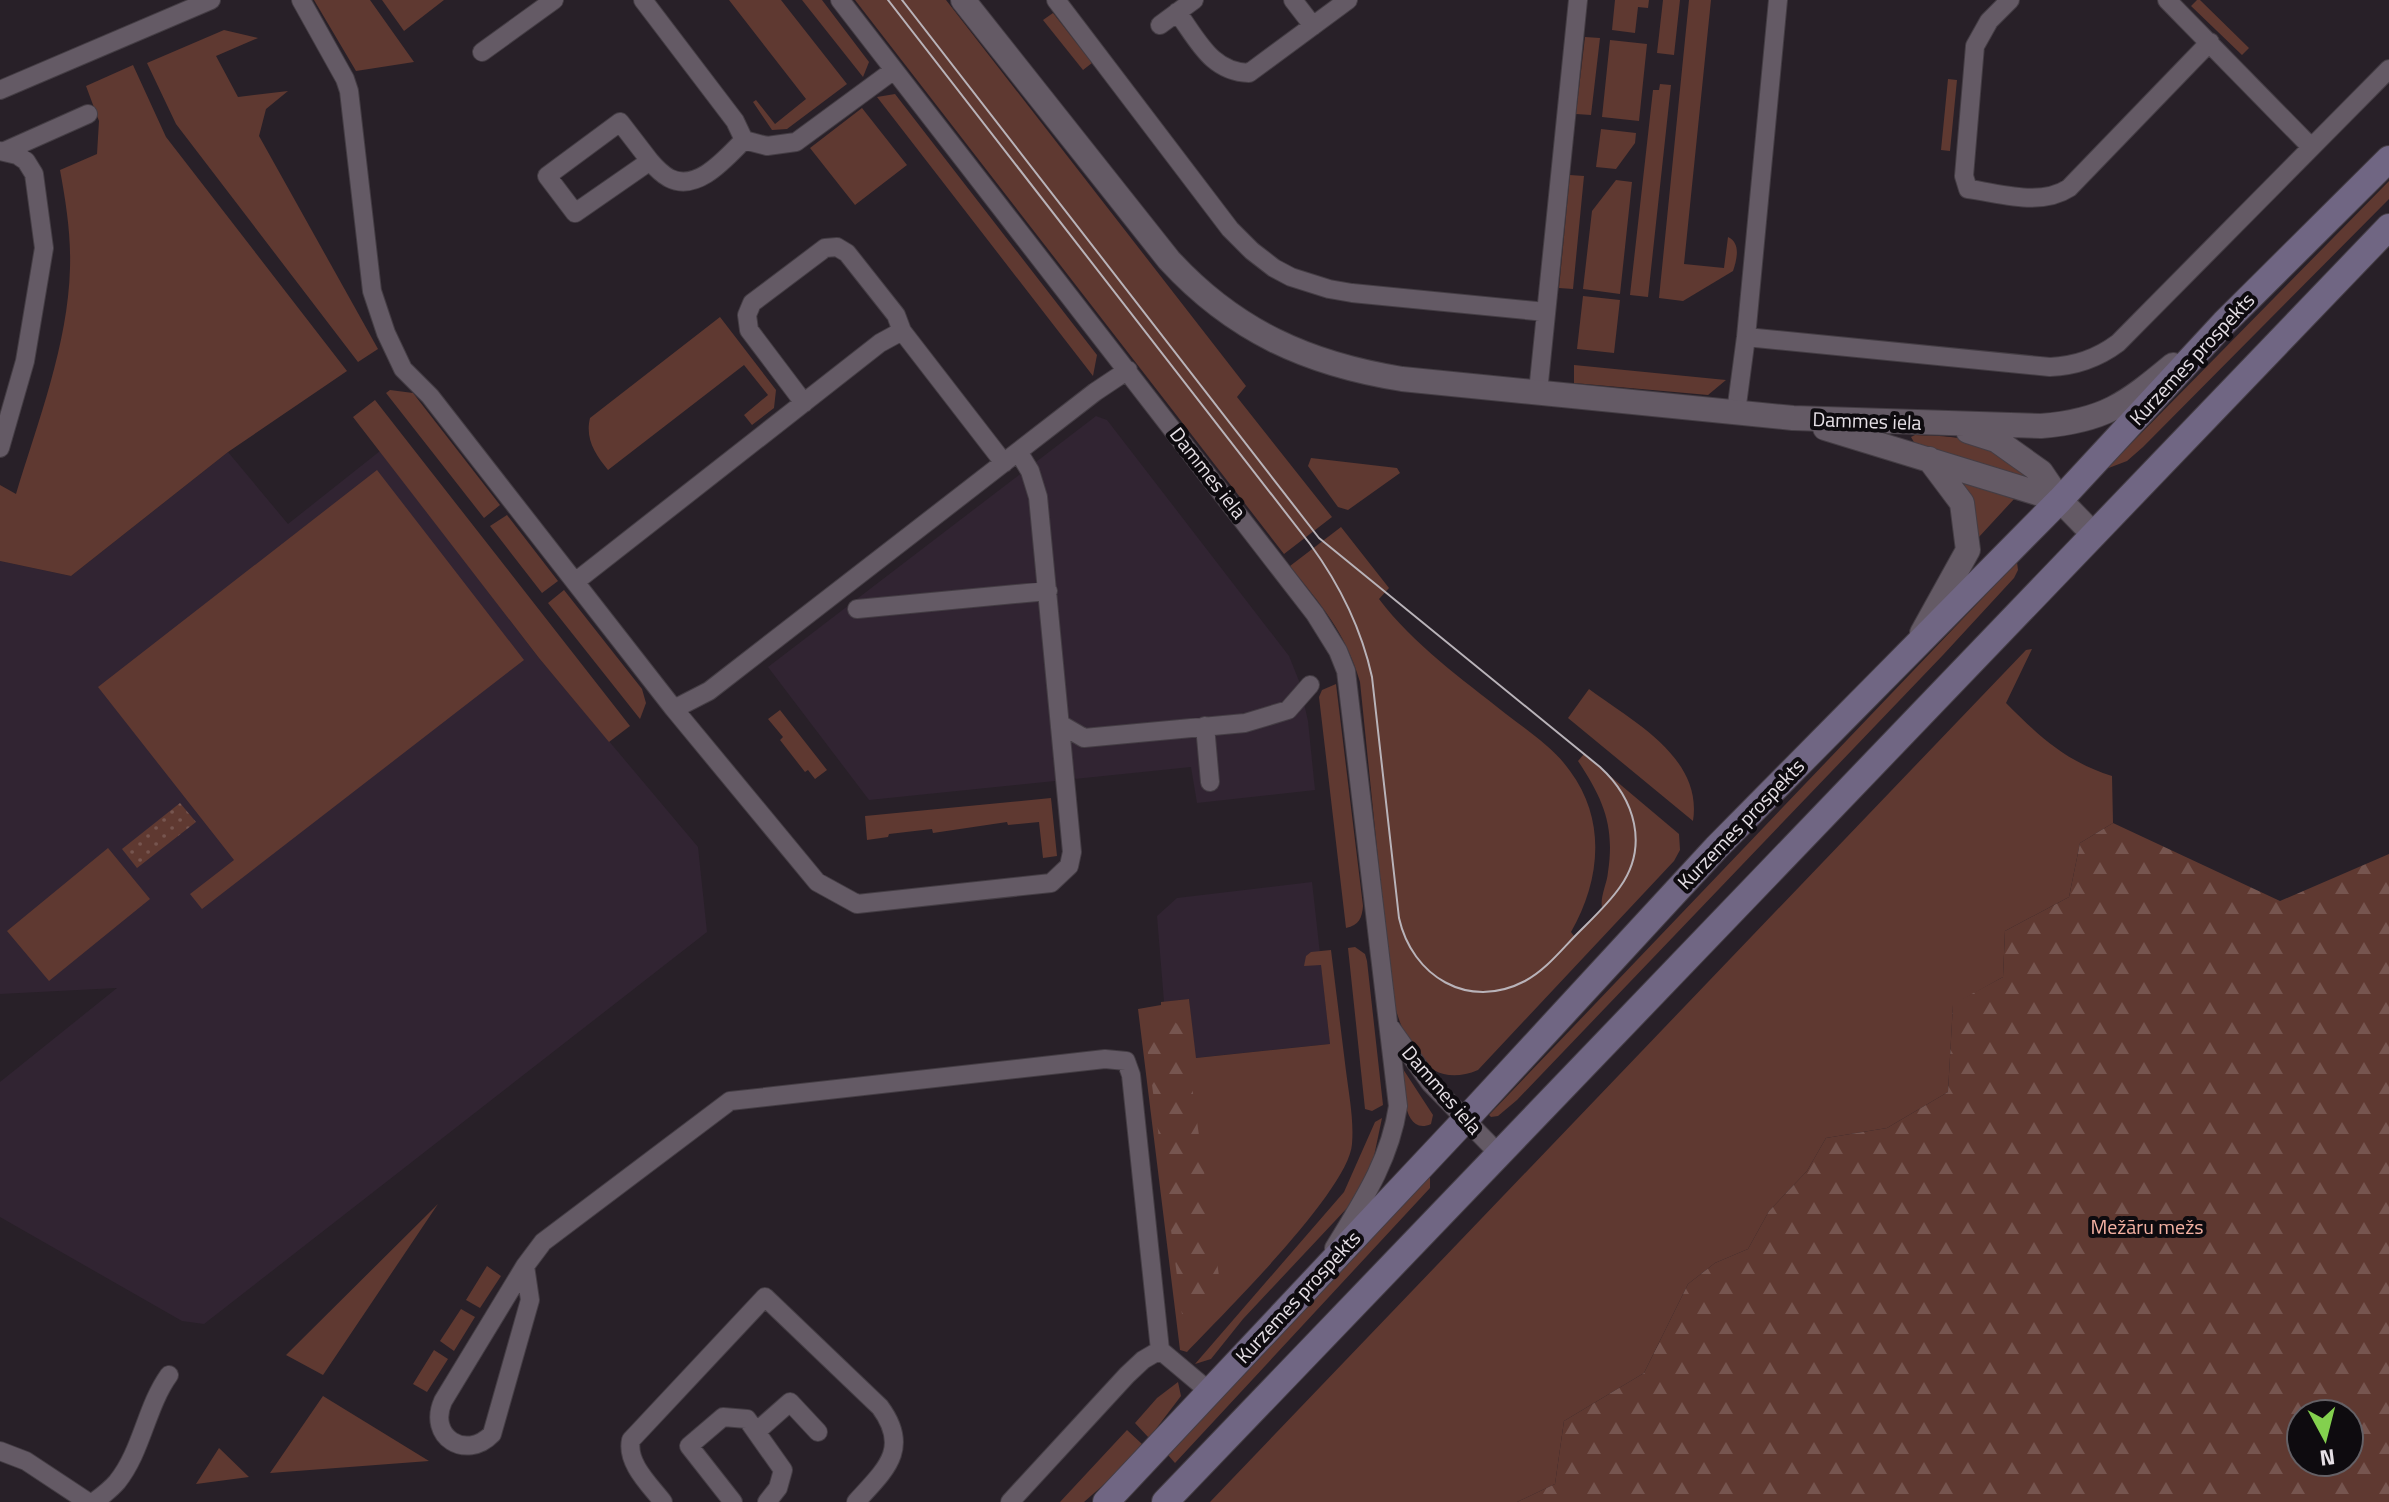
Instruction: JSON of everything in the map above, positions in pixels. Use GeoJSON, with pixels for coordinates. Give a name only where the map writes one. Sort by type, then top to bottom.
{"type":"FeatureCollection","features":[{"type":"Feature","properties":{"kind":"main road","name":"Kurzemes prospekts"},"geometry":{"type":"LineString","coordinates":[[1106,1502],[1716,848],[2060,500],[2224,323],[2389,159]]}},
{"type":"Feature","properties":{"kind":"main road"},"geometry":{"type":"LineString","coordinates":[[1165,1502],[2389,227]]}},
{"type":"Feature","properties":{"kind":"street"},"geometry":{"type":"LineString","coordinates":[[0,90],[211,0]]}},
{"type":"Feature","properties":{"kind":"street"},"geometry":{"type":"LineString","coordinates":[[301,0],[349,91],[372,291],[386,333],[403,369],[430,396],[674,709],[817,882],[857,904],[1051,883],[1069,866],[1072,852],[1038,497],[1030,471],[1012,458],[902,331],[896,315],[847,253],[837,247],[825,248],[752,303],[747,315],[749,330],[804,403]]}},
{"type":"Feature","properties":{"kind":"street"},"geometry":{"type":"LineString","coordinates":[[482,52],[554,0]]}},
{"type":"Feature","properties":{"kind":"street"},"geometry":{"type":"LineString","coordinates":[[643,0],[735,121],[744,140]]}},
{"type":"Feature","properties":{"kind":"street","name":"Dammes iela"},"geometry":{"type":"LineString","coordinates":[[840,0],[1315,614],[1333,641],[1346,671],[1398,1106],[1394,1134],[1375,1182],[1316,1276]]}},
{"type":"Feature","properties":{"kind":"street","name":"Dammes iela"},"geometry":{"type":"LineString","coordinates":[[963,0],[1191,285],[1221,309],[1284,346],[1359,372],[1793,418],[2041,426],[2075,424],[2119,408],[2224,323]]}},
{"type":"Feature","properties":{"kind":"street"},"geometry":{"type":"LineString","coordinates":[[1056,0],[1230,229],[1274,268],[1309,283],[1352,293],[1546,312]]}},
{"type":"Feature","properties":{"kind":"street"},"geometry":{"type":"LineString","coordinates":[[1160,25],[1194,0]]}},
{"type":"Feature","properties":{"kind":"street"},"geometry":{"type":"LineString","coordinates":[[1293,0],[1313,26]]}},
{"type":"Feature","properties":{"kind":"street"},"geometry":{"type":"LineString","coordinates":[[1177,12],[1213,61],[1232,72],[1249,73],[1348,0]]}},
{"type":"Feature","properties":{"kind":"street"},"geometry":{"type":"LineString","coordinates":[[1538,392],[1578,0]]}},
{"type":"Feature","properties":{"kind":"street"},"geometry":{"type":"LineString","coordinates":[[1736,412],[1778,0]]}},
{"type":"Feature","properties":{"kind":"street"},"geometry":{"type":"LineString","coordinates":[[2010,0],[1989,21],[1975,46],[1964,176],[1968,189],[2042,198],[2059,194],[2080,177],[2210,42]]}},
{"type":"Feature","properties":{"kind":"street"},"geometry":{"type":"LineString","coordinates":[[2167,0],[2311,147]]}},
{"type":"Feature","properties":{"kind":"street"},"geometry":{"type":"LineString","coordinates":[[1746,337],[2050,367],[2099,356],[2118,343],[2389,69]]}},
{"type":"Feature","properties":{"kind":"street"},"geometry":{"type":"LineString","coordinates":[[744,140],[767,146],[796,142],[894,70]]}},
{"type":"Feature","properties":{"kind":"street"},"geometry":{"type":"LineString","coordinates":[[2,151],[88,114]]}},
{"type":"Feature","properties":{"kind":"street"},"geometry":{"type":"LineString","coordinates":[[650,161],[575,213],[547,176],[620,122],[650,161],[666,177],[676,181],[703,177],[744,140]]}},
{"type":"Feature","properties":{"kind":"street"},"geometry":{"type":"LineString","coordinates":[[0,448],[25,361],[44,248],[34,174],[26,161],[2,151]]}},
{"type":"Feature","properties":{"kind":"street"},"geometry":{"type":"LineString","coordinates":[[575,582],[880,343],[902,331]]}},
{"type":"Feature","properties":{"kind":"street"},"geometry":{"type":"LineString","coordinates":[[674,709],[709,691],[1095,392],[1128,370]]}},
{"type":"Feature","properties":{"kind":"street","name":"Dammes iela"},"geometry":{"type":"LineString","coordinates":[[1793,418],[2060,500]]}},
{"type":"Feature","properties":{"kind":"street","name":"Dammes iela"},"geometry":{"type":"LineString","coordinates":[[1941,423],[1996,440],[2041,472],[2060,500],[2093,534]]}},
{"type":"Feature","properties":{"kind":"street","name":"Dammes iela"},"geometry":{"type":"LineString","coordinates":[[1916,644],[1968,550],[1962,503],[1929,459]]}},
{"type":"Feature","properties":{"kind":"street"},"geometry":{"type":"LineString","coordinates":[[857,609],[1048,591]]}},
{"type":"Feature","properties":{"kind":"street"},"geometry":{"type":"LineString","coordinates":[[1060,724],[1084,738],[1245,723],[1288,710],[1310,685]]}},
{"type":"Feature","properties":{"kind":"street"},"geometry":{"type":"LineString","coordinates":[[1205,726],[1210,782]]}},
{"type":"Feature","properties":{"kind":"street","name":"Dammes iela"},"geometry":{"type":"LineString","coordinates":[[1389,1025],[1415,1064],[1498,1153]]}},
{"type":"Feature","properties":{"kind":"street"},"geometry":{"type":"LineString","coordinates":[[525,1266],[530,1300],[492,1434],[475,1445],[450,1441],[442,1433],[438,1412],[525,1266],[543,1242],[730,1101],[1105,1059],[1126,1061],[1131,1075],[1160,1350],[1210,1392]]}},
{"type":"Feature","properties":{"kind":"street"},"geometry":{"type":"LineString","coordinates":[[663,1502],[636,1465],[629,1449],[631,1440],[765,1297],[880,1407],[892,1426],[895,1445],[891,1459],[883,1473],[856,1502]]}},
{"type":"Feature","properties":{"kind":"street"},"geometry":{"type":"LineString","coordinates":[[1010,1502],[1127,1375],[1160,1350]]}},
{"type":"Feature","properties":{"kind":"street"},"geometry":{"type":"LineString","coordinates":[[94,1502],[117,1483],[160,1386],[169,1375]]}},
{"type":"Feature","properties":{"kind":"street"},"geometry":{"type":"LineString","coordinates":[[756,1432],[790,1402],[818,1432]]}},
{"type":"Feature","properties":{"kind":"street"},"geometry":{"type":"LineString","coordinates":[[733,1502],[689,1446],[723,1417],[747,1419],[783,1470],[778,1488],[767,1502]]}},
{"type":"Feature","properties":{"kind":"street"},"geometry":{"type":"LineString","coordinates":[[0,1451],[26,1461],[88,1502]]}},
{"type":"Feature","properties":{"kind":"shaded area"},"geometry":{"type":"Polygon","coordinates":[[[1096,416],[1107,420],[1289,656],[1299,681],[1308,721],[1315,790],[1197,803],[1191,767],[869,800],[768,667],[1096,416]]]}},
{"type":"Feature","properties":{"kind":"shaded area"},"geometry":{"type":"Polygon","coordinates":[[[380,451],[539,658],[698,847],[707,932],[204,1324],[182,1321],[0,1217],[0,1082],[117,988],[0,994],[0,561],[71,576],[228,452],[288,524],[380,451]]]}},
{"type":"Feature","properties":{"kind":"shaded area"},"geometry":{"type":"Polygon","coordinates":[[[1312,882],[1330,1044],[1195,1058],[1189,999],[1164,1002],[1157,916],[1177,898],[1312,882]]]}},
{"type":"Feature","properties":{"kind":"green space"},"geometry":{"type":"Polygon","coordinates":[[[314,0],[370,0],[414,62],[356,71],[314,0]]]}},
{"type":"Feature","properties":{"kind":"green space"},"geometry":{"type":"Polygon","coordinates":[[[382,0],[444,0],[404,31],[382,0]]]}},
{"type":"Feature","properties":{"kind":"green space"},"geometry":{"type":"Polygon","coordinates":[[[729,0],[781,0],[847,84],[787,129],[772,130],[753,102],[756,100],[775,124],[806,99],[729,0]]]}},
{"type":"Feature","properties":{"kind":"green space"},"geometry":{"type":"Polygon","coordinates":[[[802,0],[822,0],[869,62],[863,77],[802,0]]]}},
{"type":"Feature","properties":{"kind":"green space"},"geometry":{"type":"Polygon","coordinates":[[[855,0],[946,0],[1246,386],[1237,397],[1332,517],[1284,554],[855,0]]]}},
{"type":"Feature","properties":{"kind":"green space"},"geometry":{"type":"Polygon","coordinates":[[[1615,0],[1649,0],[1648,8],[1638,7],[1635,33],[1612,30],[1615,0]]]}},
{"type":"Feature","properties":{"kind":"green space"},"geometry":{"type":"Polygon","coordinates":[[[1663,0],[1680,0],[1674,55],[1657,53],[1663,0]]]}},
{"type":"Feature","properties":{"kind":"green space"},"geometry":{"type":"Polygon","coordinates":[[[1689,0],[1711,0],[1684,264],[1724,268],[1728,237],[1735,243],[1737,252],[1733,271],[1683,301],[1659,298],[1689,0]]]}},
{"type":"Feature","properties":{"kind":"green space"},"geometry":{"type":"Polygon","coordinates":[[[2197,0],[2249,48],[2242,55],[2191,6],[2197,0]]]}},
{"type":"Feature","properties":{"kind":"green space"},"geometry":{"type":"Polygon","coordinates":[[[1053,13],[1092,63],[1083,70],[1043,20],[1053,13]]]}},
{"type":"Feature","properties":{"kind":"green space"},"geometry":{"type":"Polygon","coordinates":[[[224,30],[258,38],[216,56],[238,97],[288,91],[266,109],[259,136],[378,349],[358,362],[176,124],[147,63],[224,30]]]}},
{"type":"Feature","properties":{"kind":"green space"},"geometry":{"type":"Polygon","coordinates":[[[1585,37],[1600,38],[1591,115],[1576,114],[1585,37]]]}},
{"type":"Feature","properties":{"kind":"green space"},"geometry":{"type":"Polygon","coordinates":[[[1610,40],[1647,44],[1639,121],[1602,117],[1610,40]]]}},
{"type":"Feature","properties":{"kind":"green space"},"geometry":{"type":"Polygon","coordinates":[[[133,65],[166,137],[347,371],[228,452],[71,576],[0,561],[0,485],[16,494],[58,354],[70,268],[68,219],[60,170],[97,154],[99,121],[86,86],[133,65]]]}},
{"type":"Feature","properties":{"kind":"green space"},"geometry":{"type":"Polygon","coordinates":[[[1948,79],[1957,80],[1950,151],[1941,150],[1948,79]]]}},
{"type":"Feature","properties":{"kind":"green space"},"geometry":{"type":"Polygon","coordinates":[[[1660,84],[1671,85],[1648,297],[1630,295],[1653,90],[1659,90],[1660,84]]]}},
{"type":"Feature","properties":{"kind":"green space"},"geometry":{"type":"Polygon","coordinates":[[[895,94],[1097,355],[1093,376],[877,97],[895,94]]]}},
{"type":"Feature","properties":{"kind":"green space"},"geometry":{"type":"Polygon","coordinates":[[[862,108],[907,165],[855,205],[810,148],[862,108]]]}},
{"type":"Feature","properties":{"kind":"green space"},"geometry":{"type":"Polygon","coordinates":[[[1601,129],[1636,133],[1635,143],[1616,169],[1596,167],[1601,129]]]}},
{"type":"Feature","properties":{"kind":"green space"},"geometry":{"type":"Polygon","coordinates":[[[1570,175],[1584,176],[1573,289],[1559,288],[1570,175]]]}},
{"type":"Feature","properties":{"kind":"green space"},"geometry":{"type":"Polygon","coordinates":[[[1616,180],[1632,182],[1620,294],[1583,289],[1592,211],[1616,180]]]}},
{"type":"Feature","properties":{"kind":"green space"},"geometry":{"type":"Polygon","coordinates":[[[2389,181],[2389,199],[2143,447],[2127,461],[2106,469],[2389,181]]]}},
{"type":"Feature","properties":{"kind":"green space"},"geometry":{"type":"Polygon","coordinates":[[[1583,296],[1620,300],[1614,353],[1577,349],[1583,296]]]}},
{"type":"Feature","properties":{"kind":"green space"},"geometry":{"type":"Polygon","coordinates":[[[720,317],[776,390],[774,408],[752,425],[744,415],[768,395],[744,365],[608,470],[592,446],[590,418],[720,317]]]}},
{"type":"Feature","properties":{"kind":"green space"},"geometry":{"type":"Polygon","coordinates":[[[1574,365],[1726,380],[1708,395],[1574,383],[1574,365]]]}},
{"type":"Feature","properties":{"kind":"green space"},"geometry":{"type":"Polygon","coordinates":[[[390,390],[413,393],[500,505],[484,518],[386,393],[390,390]]]}},
{"type":"Feature","properties":{"kind":"green space"},"geometry":{"type":"Polygon","coordinates":[[[375,400],[630,726],[609,742],[539,658],[353,417],[375,400]]]}},
{"type":"Feature","properties":{"kind":"green space"},"geometry":{"type":"Polygon","coordinates":[[[1911,437],[1976,442],[2000,454],[2028,476],[2023,478],[1915,444],[1911,437]]]}},
{"type":"Feature","properties":{"kind":"green space"},"geometry":{"type":"Polygon","coordinates":[[[1311,458],[1397,468],[1400,473],[1348,510],[1338,507],[1308,466],[1311,458]]]}},
{"type":"Feature","properties":{"kind":"green space"},"geometry":{"type":"Polygon","coordinates":[[[377,470],[524,660],[202,909],[190,894],[234,860],[98,687],[377,470]]]}},
{"type":"Feature","properties":{"kind":"green space"},"geometry":{"type":"Polygon","coordinates":[[[1967,483],[2015,498],[1978,538],[1963,485],[1967,483]]]}},
{"type":"Feature","properties":{"kind":"green space"},"geometry":{"type":"Polygon","coordinates":[[[507,515],[558,581],[542,593],[490,526],[507,515]]]}},
{"type":"Feature","properties":{"kind":"green space"},"geometry":{"type":"Polygon","coordinates":[[[1341,527],[1389,588],[1379,599],[1393,616],[1439,660],[1549,747],[1582,790],[1590,810],[1595,851],[1588,892],[1571,932],[1574,936],[1602,908],[1610,855],[1605,813],[1578,761],[1584,754],[1679,834],[1680,850],[1674,861],[1478,1070],[1459,1075],[1443,1074],[1418,1057],[1396,1011],[1360,682],[1340,634],[1290,566],[1341,527]]]}},
{"type":"Feature","properties":{"kind":"green space"},"geometry":{"type":"Polygon","coordinates":[[[2017,562],[2018,570],[2014,578],[1943,655],[1517,1100],[1498,1116],[1491,1117],[1489,1115],[2017,562]]]}},
{"type":"Feature","properties":{"kind":"green space"},"geometry":{"type":"Polygon","coordinates":[[[564,590],[642,689],[646,703],[640,719],[548,603],[564,590]]]}},
{"type":"Feature","properties":{"kind":"green space"},"geometry":{"type":"Polygon","coordinates":[[[2032,649],[2006,703],[2067,755],[2112,776],[2113,823],[2080,843],[2069,897],[2005,931],[2003,977],[1953,1005],[1948,1092],[1887,1128],[1826,1138],[1807,1171],[1769,1211],[1748,1249],[1715,1263],[1688,1284],[1644,1373],[1564,1421],[1555,1484],[1517,1502],[1210,1502],[2026,650],[2032,649]]]}},
{"type":"Feature","properties":{"kind":"green space"},"geometry":{"type":"Polygon","coordinates":[[[1336,684],[1363,906],[1359,920],[1346,928],[1319,697],[1322,690],[1336,684]]]}},
{"type":"Feature","properties":{"kind":"green space"},"geometry":{"type":"Polygon","coordinates":[[[1589,689],[1643,728],[1676,760],[1687,778],[1693,798],[1693,821],[1568,718],[1589,689]]]}},
{"type":"Feature","properties":{"kind":"green space"},"geometry":{"type":"Polygon","coordinates":[[[780,710],[827,770],[815,779],[808,770],[805,772],[768,719],[780,710]]]}},
{"type":"Feature","properties":{"kind":"green space"},"geometry":{"type":"Polygon","coordinates":[[[1051,798],[1057,856],[1043,858],[1039,822],[1008,825],[1007,822],[933,833],[932,829],[867,840],[865,816],[1051,798]]]}},
{"type":"Feature","properties":{"kind":"green space"},"geometry":{"type":"Polygon","coordinates":[[[180,803],[196,822],[137,868],[122,849],[180,803]]]}},
{"type":"Feature","properties":{"kind":"green space","name":"Mežāru mežs"},"geometry":{"type":"Polygon","coordinates":[[[2113,823],[2280,901],[2389,854],[2389,1502],[1517,1502],[1555,1484],[1564,1421],[1644,1373],[1688,1284],[1715,1263],[1748,1249],[1769,1211],[1807,1171],[1826,1138],[1887,1128],[1948,1092],[1953,1004],[2003,977],[2005,931],[2069,897],[2080,843],[2113,823]]]}},
{"type":"Feature","properties":{"kind":"green space"},"geometry":{"type":"Polygon","coordinates":[[[108,848],[150,899],[49,981],[7,931],[108,848]]]}},
{"type":"Feature","properties":{"kind":"green space"},"geometry":{"type":"Polygon","coordinates":[[[1355,947],[1365,954],[1367,961],[1383,1105],[1372,1111],[1365,1109],[1348,948],[1355,947]]]}},
{"type":"Feature","properties":{"kind":"green space"},"geometry":{"type":"Polygon","coordinates":[[[1331,950],[1352,1117],[1352,1144],[1346,1165],[1330,1191],[1282,1251],[1187,1352],[1180,1350],[1138,1009],[1161,1005],[1161,1002],[1189,999],[1196,1058],[1330,1044],[1321,965],[1304,966],[1306,956],[1311,952],[1331,950]]]}},
{"type":"Feature","properties":{"kind":"green space"},"geometry":{"type":"Polygon","coordinates":[[[1162,1019],[1175,1022],[1184,1030],[1221,1290],[1211,1308],[1196,1316],[1182,1314],[1145,1031],[1151,1022],[1162,1019]]]}},
{"type":"Feature","properties":{"kind":"green space"},"geometry":{"type":"Polygon","coordinates":[[[1401,1066],[1433,1115],[1431,1124],[1421,1126],[1409,1116],[1401,1066]]]}},
{"type":"Feature","properties":{"kind":"green space"},"geometry":{"type":"Polygon","coordinates":[[[1382,1118],[1373,1161],[1349,1206],[1243,1319],[1211,1359],[1195,1364],[1344,1192],[1375,1122],[1382,1118]]]}},
{"type":"Feature","properties":{"kind":"green space"},"geometry":{"type":"Polygon","coordinates":[[[1430,1174],[1430,1188],[1175,1463],[1168,1455],[1430,1174]]]}},
{"type":"Feature","properties":{"kind":"green space"},"geometry":{"type":"Polygon","coordinates":[[[438,1204],[323,1375],[286,1355],[438,1204]]]}},
{"type":"Feature","properties":{"kind":"green space"},"geometry":{"type":"Polygon","coordinates":[[[487,1266],[501,1276],[480,1308],[466,1300],[487,1266]]]}},
{"type":"Feature","properties":{"kind":"green space"},"geometry":{"type":"Polygon","coordinates":[[[461,1309],[475,1317],[454,1351],[440,1341],[461,1309]]]}},
{"type":"Feature","properties":{"kind":"green space"},"geometry":{"type":"Polygon","coordinates":[[[434,1350],[448,1359],[427,1392],[413,1384],[434,1350]]]}},
{"type":"Feature","properties":{"kind":"green space"},"geometry":{"type":"Polygon","coordinates":[[[1178,1382],[1181,1396],[1149,1438],[1135,1423],[1157,1398],[1178,1382]]]}},
{"type":"Feature","properties":{"kind":"green space"},"geometry":{"type":"Polygon","coordinates":[[[323,1396],[429,1461],[270,1473],[323,1396]]]}},
{"type":"Feature","properties":{"kind":"green space"},"geometry":{"type":"Polygon","coordinates":[[[1127,1430],[1142,1444],[1118,1472],[1084,1502],[1060,1502],[1127,1430]]]}},
{"type":"Feature","properties":{"kind":"green space"},"geometry":{"type":"Polygon","coordinates":[[[219,1448],[249,1477],[196,1484],[219,1448]]]}},
{"type":"Feature","properties":{"kind":"tram line"},"geometry":{"type":"LineString","coordinates":[[888,0],[1310,544],[1340,591],[1362,641],[1372,677],[1399,918],[1416,957],[1430,971],[1464,990],[1483,992],[1504,989],[1533,976],[1554,959],[1606,905],[1629,871],[1636,839],[1634,824],[1622,793],[1600,767],[1319,538],[902,0]]}}]}
